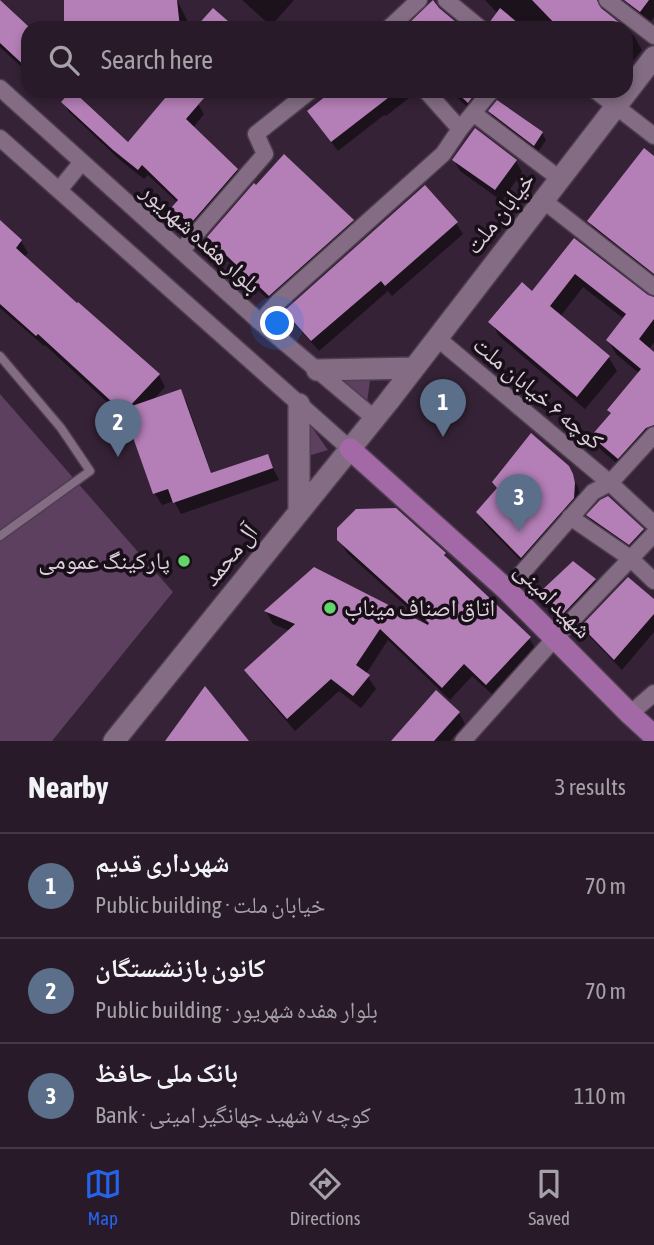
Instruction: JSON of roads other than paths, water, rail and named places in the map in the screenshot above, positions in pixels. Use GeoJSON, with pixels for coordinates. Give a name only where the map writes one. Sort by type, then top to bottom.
{"type":"FeatureCollection","features":[{"type":"Feature","properties":{"kind":"main road","name":"خیابان ملت"},"geometry":{"type":"LineString","coordinates":[[633,85],[654,57]]}},
{"type":"Feature","properties":{"kind":"main road","name":"خیابان ملت"},"geometry":{"type":"LineString","coordinates":[[381,410],[623,98]]}},
{"type":"Feature","properties":{"kind":"main road"},"geometry":{"type":"LineString","coordinates":[[317,370],[414,368]]}},
{"type":"Feature","properties":{"kind":"main road"},"geometry":{"type":"LineString","coordinates":[[299,404],[299,512]]}},
{"type":"Feature","properties":{"kind":"main road","name":"آل محمد"},"geometry":{"type":"LineString","coordinates":[[114,741],[381,410]]}},
{"type":"Feature","properties":{"kind":"main road","name":"شهید امینی"},"geometry":{"type":"LineString","coordinates":[[350,449],[507,590],[654,736]]}},
{"type":"Feature","properties":{"kind":"street"},"geometry":{"type":"LineString","coordinates":[[396,21],[419,0]]}},
{"type":"Feature","properties":{"kind":"street"},"geometry":{"type":"LineString","coordinates":[[446,0],[472,21]]}},
{"type":"Feature","properties":{"kind":"street"},"geometry":{"type":"LineString","coordinates":[[607,0],[654,36]]}},
{"type":"Feature","properties":{"kind":"street","name":"بلوار هفده شهریور"},"geometry":{"type":"LineString","coordinates":[[0,88],[317,370],[381,410]]}},
{"type":"Feature","properties":{"kind":"street"},"geometry":{"type":"LineString","coordinates":[[181,251],[265,154],[256,134],[301,98]]}},
{"type":"Feature","properties":{"kind":"street"},"geometry":{"type":"LineString","coordinates":[[432,98],[460,129]]}},
{"type":"Feature","properties":{"kind":"street"},"geometry":{"type":"LineString","coordinates":[[260,321],[443,154],[485,98]]}},
{"type":"Feature","properties":{"kind":"street"},"geometry":{"type":"LineString","coordinates":[[605,98],[654,136]]}},
{"type":"Feature","properties":{"kind":"street"},"geometry":{"type":"LineString","coordinates":[[473,113],[560,179]]}},
{"type":"Feature","properties":{"kind":"street"},"geometry":{"type":"LineString","coordinates":[[1,141],[350,449]]}},
{"type":"Feature","properties":{"kind":"street"},"geometry":{"type":"LineString","coordinates":[[59,190],[82,162]]}},
{"type":"Feature","properties":{"kind":"street"},"geometry":{"type":"LineString","coordinates":[[544,201],[654,287]]}},
{"type":"Feature","properties":{"kind":"street","name":"کوچه ۶ خیابان ملت"},"geometry":{"type":"LineString","coordinates":[[437,338],[610,483],[654,524]]}},
{"type":"Feature","properties":{"kind":"street"},"geometry":{"type":"LineString","coordinates":[[507,590],[593,492],[610,483],[654,435]]}},
{"type":"Feature","properties":{"kind":"street"},"geometry":{"type":"LineString","coordinates":[[570,517],[630,558],[654,580]]}},
{"type":"Feature","properties":{"kind":"street"},"geometry":{"type":"LineString","coordinates":[[463,741],[555,638],[654,534]]}},
{"type":"Feature","properties":{"kind":"street"},"geometry":{"type":"LineString","coordinates":[[630,714],[654,693]]}},
{"type":"Feature","properties":{"kind":"lane"},"geometry":{"type":"LineString","coordinates":[[0,356],[61,428],[90,471],[0,535]]}},
{"type":"Feature","properties":{"kind":"place","name":"شهرداری قدیم"},"geometry":{"type":"Point","coordinates":[443,437]}},
{"type":"Feature","properties":{"kind":"place","name":"کانون بازنشستگان"},"geometry":{"type":"Point","coordinates":[118,457]}},
{"type":"Feature","properties":{"kind":"place","name":"بانک ملی حافظ"},"geometry":{"type":"Point","coordinates":[519,532]}},
{"type":"Feature","properties":{"kind":"place","name":"پارکینگ عمومی"},"geometry":{"type":"Point","coordinates":[184,561]}},
{"type":"Feature","properties":{"kind":"place","name":"اتاق اصناف میناب"},"geometry":{"type":"Point","coordinates":[330,608]}}]}
